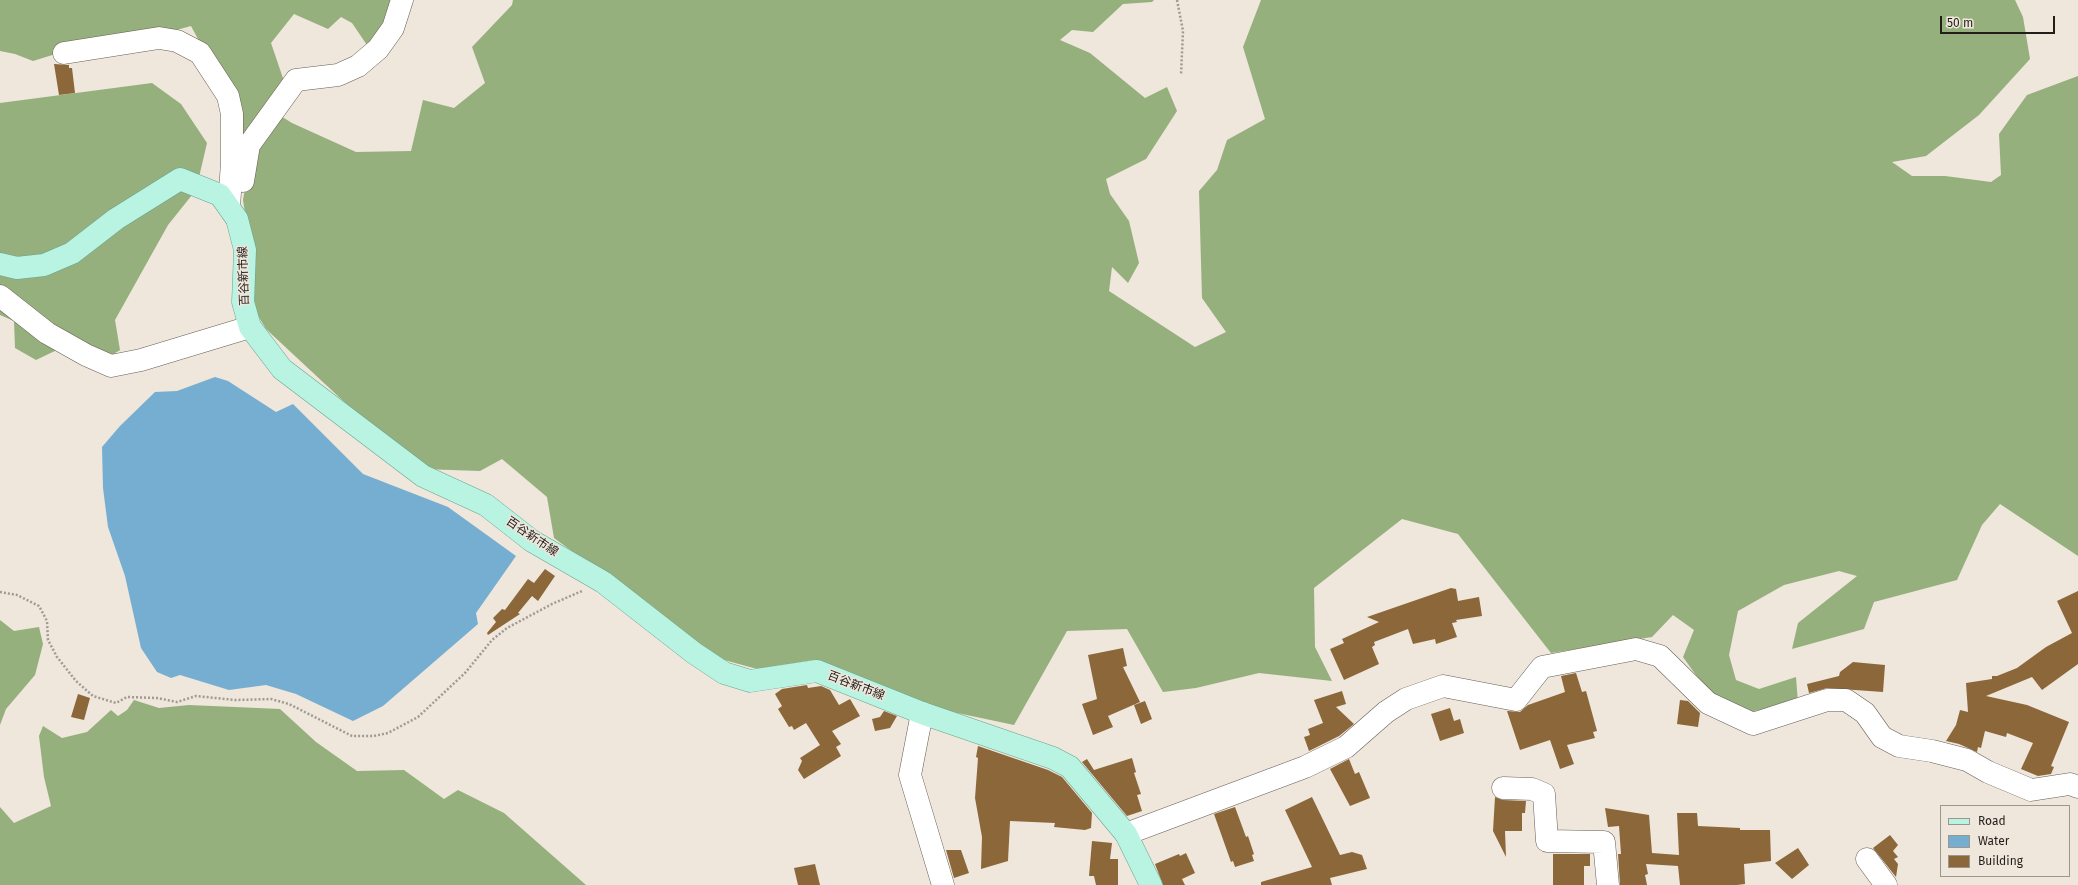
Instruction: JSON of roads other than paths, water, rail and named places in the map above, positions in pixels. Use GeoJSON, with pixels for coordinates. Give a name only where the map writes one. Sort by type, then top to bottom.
{"type":"FeatureCollection","features":[{"type":"Feature","properties":{"kind":"main road","name":"百谷新市線"},"geometry":{"type":"LineString","coordinates":[[0,264],[17,268],[44,265],[72,254],[116,219],[180,179],[220,195],[237,219],[245,250],[243,302],[250,327],[282,369],[423,476],[486,505],[532,540],[604,582],[694,653],[724,673],[750,681],[817,671],[922,713],[1053,758],[1070,767],[1126,834],[1151,885]]}},
{"type":"Feature","properties":{"kind":"street"},"geometry":{"type":"LineString","coordinates":[[229,207],[242,186],[249,145],[296,80],[338,75],[358,66],[378,49],[393,28],[402,0]]}},
{"type":"Feature","properties":{"kind":"street"},"geometry":{"type":"LineString","coordinates":[[64,53],[159,38],[178,40],[200,53],[228,96],[232,114],[232,162],[229,207]]}},
{"type":"Feature","properties":{"kind":"street"},"geometry":{"type":"LineString","coordinates":[[0,296],[47,333],[86,355],[111,366],[141,360],[250,327]]}},
{"type":"Feature","properties":{"kind":"street"},"geometry":{"type":"LineString","coordinates":[[1126,834],[1304,767],[1346,747],[1386,712],[1406,699],[1443,686],[1516,700],[1542,667],[1636,649],[1660,656],[1708,703],[1753,724],[1827,700],[1846,700],[1865,713],[1882,737],[1899,746],[1932,751],[1967,760],[1988,772],[2031,790],[2070,784],[2078,787]]}},
{"type":"Feature","properties":{"kind":"street"},"geometry":{"type":"LineString","coordinates":[[922,713],[910,775],[943,885]]}},
{"type":"Feature","properties":{"kind":"street"},"geometry":{"type":"LineString","coordinates":[[1503,788],[1532,789],[1544,794],[1547,841],[1604,842],[1608,885]]}},
{"type":"Feature","properties":{"kind":"street"},"geometry":{"type":"LineString","coordinates":[[1867,859],[1886,885]]}},
{"type":"Feature","properties":{"kind":"water"},"geometry":{"type":"Polygon","coordinates":[[[215,377],[228,381],[276,412],[293,404],[363,474],[448,507],[516,556],[476,613],[478,624],[383,706],[353,721],[296,694],[266,685],[229,690],[180,675],[171,678],[157,672],[141,648],[125,576],[108,527],[103,488],[102,447],[120,426],[155,392],[177,391],[215,377]]]}}]}
